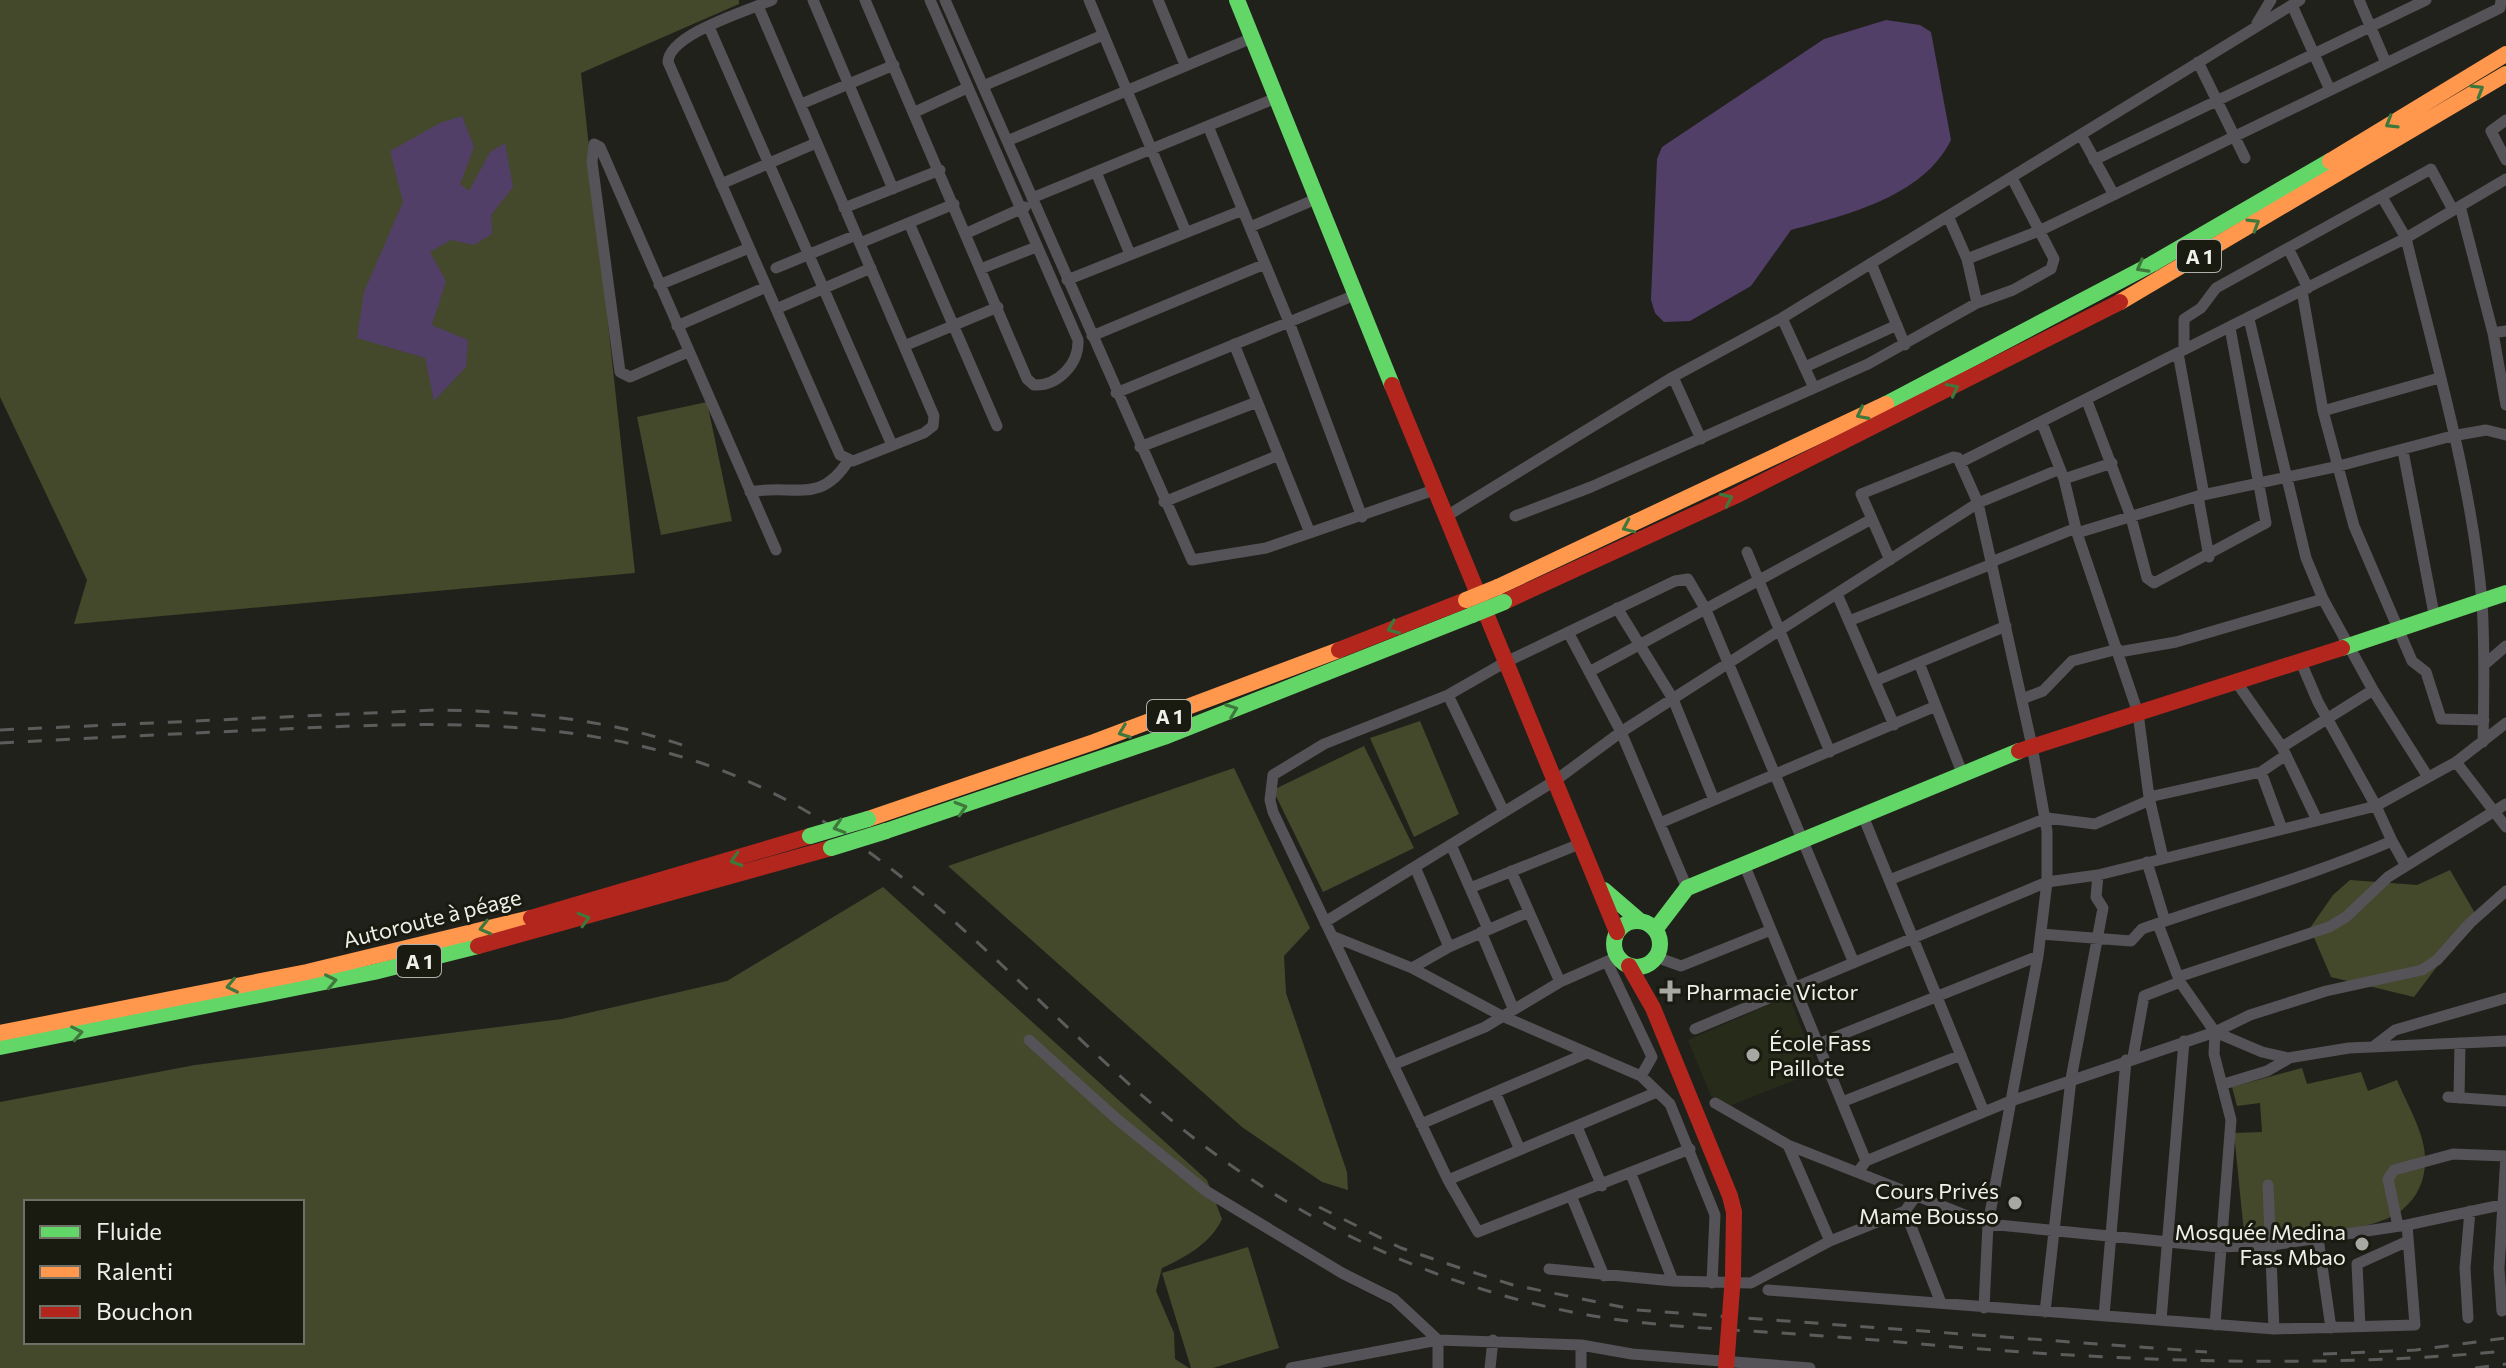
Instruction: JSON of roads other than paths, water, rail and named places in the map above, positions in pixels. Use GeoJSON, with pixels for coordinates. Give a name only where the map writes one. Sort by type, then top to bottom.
{"type":"FeatureCollection","features":[{"type":"Feature","properties":{"kind":"main road"},"geometry":{"type":"LineString","coordinates":[[1237,0],[1504,663],[1602,889],[1617,932]]}},
{"type":"Feature","properties":{"kind":"main road","name":"A 1"},"geometry":{"type":"LineString","coordinates":[[1501,594],[2057,313],[2241,214],[2506,54]]}},
{"type":"Feature","properties":{"kind":"main road","name":"A 1"},"geometry":{"type":"LineString","coordinates":[[0,1047],[374,972],[566,924],[886,831],[1164,737],[1735,496],[2072,328],[2506,74]]}},
{"type":"Feature","properties":{"kind":"main road"},"geometry":{"type":"LineString","coordinates":[[1726,1368],[1734,1212],[1653,1008],[1618,962],[1613,942],[1624,925],[1648,926],[1687,888],[2032,746],[2237,683],[2434,614],[2506,593]]}},
{"type":"Feature","properties":{"kind":"main road","name":"Autoroute à péage"},"geometry":{"type":"LineString","coordinates":[[0,1033],[371,957],[663,882],[1063,756],[1469,607]]}},
{"type":"Feature","properties":{"kind":"main road"},"geometry":{"type":"LineString","coordinates":[[1602,889],[1648,926],[1660,940],[1653,1008]]}},
{"type":"Feature","properties":{"kind":"main road"},"geometry":{"type":"LineString","coordinates":[[1618,962],[1643,967],[1656,957]]}},
{"type":"Feature","properties":{"kind":"street"},"geometry":{"type":"LineString","coordinates":[[772,0],[678,42],[670,51],[668,62],[840,455],[848,461]]}},
{"type":"Feature","properties":{"kind":"street"},"geometry":{"type":"LineString","coordinates":[[813,0],[893,189]]}},
{"type":"Feature","properties":{"kind":"street"},"geometry":{"type":"LineString","coordinates":[[865,0],[1030,383],[1044,385],[1067,371],[1077,354],[1078,340],[930,0]]}},
{"type":"Feature","properties":{"kind":"street"},"geometry":{"type":"LineString","coordinates":[[945,0],[1192,560],[1237,555],[1362,517],[1434,490]]}},
{"type":"Feature","properties":{"kind":"street"},"geometry":{"type":"LineString","coordinates":[[1089,0],[1186,232]]}},
{"type":"Feature","properties":{"kind":"street"},"geometry":{"type":"LineString","coordinates":[[1158,0],[1185,65]]}},
{"type":"Feature","properties":{"kind":"street"},"geometry":{"type":"LineString","coordinates":[[2255,27],[2271,0]]}},
{"type":"Feature","properties":{"kind":"street"},"geometry":{"type":"LineString","coordinates":[[2359,0],[2386,63]]}},
{"type":"Feature","properties":{"kind":"street"},"geometry":{"type":"LineString","coordinates":[[2094,160],[2426,0]]}},
{"type":"Feature","properties":{"kind":"street"},"geometry":{"type":"LineString","coordinates":[[1967,259],[2039,231],[2500,8],[2501,0]]}},
{"type":"Feature","properties":{"kind":"street"},"geometry":{"type":"LineString","coordinates":[[1445,517],[1673,377],[1782,318],[2296,2],[2330,90]]}},
{"type":"Feature","properties":{"kind":"street"},"geometry":{"type":"LineString","coordinates":[[750,492],[766,489],[807,491],[834,481],[848,461],[924,433],[935,421],[758,6]]}},
{"type":"Feature","properties":{"kind":"street"},"geometry":{"type":"LineString","coordinates":[[709,27],[892,445]]}},
{"type":"Feature","properties":{"kind":"street"},"geometry":{"type":"LineString","coordinates":[[983,86],[1103,35]]}},
{"type":"Feature","properties":{"kind":"street"},"geometry":{"type":"LineString","coordinates":[[1007,141],[1252,38]]}},
{"type":"Feature","properties":{"kind":"street"},"geometry":{"type":"LineString","coordinates":[[2198,62],[2245,158]]}},
{"type":"Feature","properties":{"kind":"street"},"geometry":{"type":"LineString","coordinates":[[801,104],[894,65]]}},
{"type":"Feature","properties":{"kind":"street"},"geometry":{"type":"LineString","coordinates":[[915,112],[967,88]]}},
{"type":"Feature","properties":{"kind":"street"},"geometry":{"type":"LineString","coordinates":[[967,233],[1096,172],[1276,98]]}},
{"type":"Feature","properties":{"kind":"street"},"geometry":{"type":"LineString","coordinates":[[2506,120],[2491,131],[2506,160]]}},
{"type":"Feature","properties":{"kind":"street"},"geometry":{"type":"LineString","coordinates":[[1208,126],[1289,322],[1362,517]]}},
{"type":"Feature","properties":{"kind":"street"},"geometry":{"type":"LineString","coordinates":[[2081,135],[2114,195]]}},
{"type":"Feature","properties":{"kind":"street"},"geometry":{"type":"LineString","coordinates":[[721,184],[816,143]]}},
{"type":"Feature","properties":{"kind":"street"},"geometry":{"type":"LineString","coordinates":[[688,352],[630,377],[622,376],[620,372],[592,162],[594,144],[600,147],[776,550]]}},
{"type":"Feature","properties":{"kind":"street"},"geometry":{"type":"LineString","coordinates":[[2209,557],[2181,351],[2186,315],[2201,308],[2216,288],[2434,169],[2457,208],[2502,360],[2506,405]]}},
{"type":"Feature","properties":{"kind":"street"},"geometry":{"type":"LineString","coordinates":[[844,208],[940,170]]}},
{"type":"Feature","properties":{"kind":"street"},"geometry":{"type":"LineString","coordinates":[[1096,172],[1130,254]]}},
{"type":"Feature","properties":{"kind":"street"},"geometry":{"type":"LineString","coordinates":[[1515,516],[1701,439],[1814,388],[1905,345],[1977,303],[2013,290],[2054,267],[2054,259],[2012,178]]}},
{"type":"Feature","properties":{"kind":"street"},"geometry":{"type":"LineString","coordinates":[[1961,462],[2406,238],[2506,179]]}},
{"type":"Feature","properties":{"kind":"street"},"geometry":{"type":"LineString","coordinates":[[2382,197],[2406,238],[2471,522],[2485,664],[2483,742]]}},
{"type":"Feature","properties":{"kind":"street"},"geometry":{"type":"LineString","coordinates":[[1250,227],[1316,199]]}},
{"type":"Feature","properties":{"kind":"street"},"geometry":{"type":"LineString","coordinates":[[776,268],[807,254],[909,223],[954,204]]}},
{"type":"Feature","properties":{"kind":"street"},"geometry":{"type":"LineString","coordinates":[[1067,280],[1243,210]]}},
{"type":"Feature","properties":{"kind":"street"},"geometry":{"type":"LineString","coordinates":[[1948,216],[1967,259],[1977,303]]}},
{"type":"Feature","properties":{"kind":"street"},"geometry":{"type":"LineString","coordinates":[[909,223],[997,426]]}},
{"type":"Feature","properties":{"kind":"street"},"geometry":{"type":"LineString","coordinates":[[983,268],[1036,247]]}},
{"type":"Feature","properties":{"kind":"street"},"geometry":{"type":"LineString","coordinates":[[659,285],[749,248]]}},
{"type":"Feature","properties":{"kind":"street"},"geometry":{"type":"LineString","coordinates":[[2289,250],[2305,289],[2323,411],[2357,535],[2412,661],[2429,679],[2441,719],[2484,720]]}},
{"type":"Feature","properties":{"kind":"street"},"geometry":{"type":"LineString","coordinates":[[1871,263],[1905,345]]}},
{"type":"Feature","properties":{"kind":"street"},"geometry":{"type":"LineString","coordinates":[[1092,336],[1265,264]]}},
{"type":"Feature","properties":{"kind":"street"},"geometry":{"type":"LineString","coordinates":[[776,309],[871,268]]}},
{"type":"Feature","properties":{"kind":"street"},"geometry":{"type":"LineString","coordinates":[[677,326],[766,287]]}},
{"type":"Feature","properties":{"kind":"street"},"geometry":{"type":"LineString","coordinates":[[1116,393],[1355,295]]}},
{"type":"Feature","properties":{"kind":"street"},"geometry":{"type":"LineString","coordinates":[[904,346],[998,307]]}},
{"type":"Feature","properties":{"kind":"street"},"geometry":{"type":"LineString","coordinates":[[1782,318],[1814,388]]}},
{"type":"Feature","properties":{"kind":"street"},"geometry":{"type":"LineString","coordinates":[[2249,319],[2306,558],[2323,599],[2373,690],[2428,777]]}},
{"type":"Feature","properties":{"kind":"street"},"geometry":{"type":"LineString","coordinates":[[1805,367],[1897,325]]}},
{"type":"Feature","properties":{"kind":"street"},"geometry":{"type":"LineString","coordinates":[[2087,401],[2131,517],[2150,583],[2209,557],[2266,523],[2230,328]]}},
{"type":"Feature","properties":{"kind":"street"},"geometry":{"type":"LineString","coordinates":[[2493,333],[2506,331]]}},
{"type":"Feature","properties":{"kind":"street"},"geometry":{"type":"LineString","coordinates":[[1234,344],[1310,533]]}},
{"type":"Feature","properties":{"kind":"street"},"geometry":{"type":"LineString","coordinates":[[1673,377],[1701,439]]}},
{"type":"Feature","properties":{"kind":"street"},"geometry":{"type":"LineString","coordinates":[[2323,411],[2439,378]]}},
{"type":"Feature","properties":{"kind":"street"},"geometry":{"type":"LineString","coordinates":[[1140,447],[1257,402]]}},
{"type":"Feature","properties":{"kind":"street"},"geometry":{"type":"LineString","coordinates":[[2042,423],[2062,474],[2076,530],[2138,713],[2149,799],[2163,858]]}},
{"type":"Feature","properties":{"kind":"street"},"geometry":{"type":"LineString","coordinates":[[1849,621],[2076,530],[2201,495],[2403,451],[2452,436],[2486,430],[2506,435]]}},
{"type":"Feature","properties":{"kind":"street"},"geometry":{"type":"LineString","coordinates":[[2403,451],[2434,614]]}},
{"type":"Feature","properties":{"kind":"street"},"geometry":{"type":"LineString","coordinates":[[1164,502],[1279,455]]}},
{"type":"Feature","properties":{"kind":"street"},"geometry":{"type":"LineString","coordinates":[[1890,560],[1870,520],[1863,492],[1953,457],[1961,462],[1978,503],[2047,818],[2047,882],[2041,934],[1988,1224],[1984,1308]]}},
{"type":"Feature","properties":{"kind":"street"},"geometry":{"type":"LineString","coordinates":[[1325,922],[1556,780],[1621,732],[1978,503],[2062,474],[2112,463]]}},
{"type":"Feature","properties":{"kind":"street"},"geometry":{"type":"LineString","coordinates":[[1589,672],[1760,583],[1870,520]]}},
{"type":"Feature","properties":{"kind":"street"},"geometry":{"type":"LineString","coordinates":[[1747,552],[1782,630],[1830,752]]}},
{"type":"Feature","properties":{"kind":"street"},"geometry":{"type":"LineString","coordinates":[[1690,1149],[1572,1198],[1478,1232],[1448,1180],[1273,812],[1270,800],[1273,775],[1324,744],[1448,695],[1504,663],[1617,608],[1675,581],[1688,579],[1706,610],[1854,963]]}},
{"type":"Feature","properties":{"kind":"street"},"geometry":{"type":"LineString","coordinates":[[1837,594],[1894,725]]}},
{"type":"Feature","properties":{"kind":"street"},"geometry":{"type":"LineString","coordinates":[[2022,699],[2043,691],[2072,661],[2176,642],[2323,599]]}},
{"type":"Feature","properties":{"kind":"street"},"geometry":{"type":"LineString","coordinates":[[1617,608],[1673,699],[1714,800]]}},
{"type":"Feature","properties":{"kind":"street"},"geometry":{"type":"LineString","coordinates":[[1875,681],[2006,626]]}},
{"type":"Feature","properties":{"kind":"street"},"geometry":{"type":"LineString","coordinates":[[1568,632],[1621,732],[1687,888]]}},
{"type":"Feature","properties":{"kind":"street"},"geometry":{"type":"LineString","coordinates":[[2485,664],[2506,646]]}},
{"type":"Feature","properties":{"kind":"street"},"geometry":{"type":"LineString","coordinates":[[2300,660],[2326,717],[2406,866]]}},
{"type":"Feature","properties":{"kind":"street"},"geometry":{"type":"LineString","coordinates":[[1919,663],[1963,775]]}},
{"type":"Feature","properties":{"kind":"street"},"geometry":{"type":"LineString","coordinates":[[2237,683],[2284,751],[2317,820]]}},
{"type":"Feature","properties":{"kind":"street"},"geometry":{"type":"LineString","coordinates":[[1889,880],[2047,818],[2095,824],[2149,799],[2261,772],[2326,717],[2373,690]]}},
{"type":"Feature","properties":{"kind":"street"},"geometry":{"type":"LineString","coordinates":[[1448,695],[1504,812]]}},
{"type":"Feature","properties":{"kind":"street"},"geometry":{"type":"LineString","coordinates":[[1660,823],[1936,706]]}},
{"type":"Feature","properties":{"kind":"street"},"geometry":{"type":"LineString","coordinates":[[1695,1029],[2047,882],[2098,875],[2376,806],[2456,762],[2506,723]]}},
{"type":"Feature","properties":{"kind":"street"},"geometry":{"type":"LineString","coordinates":[[2456,762],[2506,827]]}},
{"type":"Feature","properties":{"kind":"street"},"geometry":{"type":"LineString","coordinates":[[2261,772],[2282,829]]}},
{"type":"Feature","properties":{"kind":"street"},"geometry":{"type":"LineString","coordinates":[[2104,1316],[2130,1059],[2146,993],[2329,927],[2346,917],[2381,882],[2506,804]]}},
{"type":"Feature","properties":{"kind":"street"},"geometry":{"type":"LineString","coordinates":[[1863,816],[1984,1112]]}},
{"type":"Feature","properties":{"kind":"street"},"geometry":{"type":"LineString","coordinates":[[2041,934],[2127,942],[2142,929],[2328,868],[2392,841]]}},
{"type":"Feature","properties":{"kind":"street"},"geometry":{"type":"LineString","coordinates":[[1470,888],[1582,843]]}},
{"type":"Feature","properties":{"kind":"street"},"geometry":{"type":"LineString","coordinates":[[1451,845],[1485,930],[1508,1012]]}},
{"type":"Feature","properties":{"kind":"street"},"geometry":{"type":"LineString","coordinates":[[2147,862],[2179,979],[2215,1032],[2288,1058]]}},
{"type":"Feature","properties":{"kind":"street"},"geometry":{"type":"LineString","coordinates":[[1744,864],[1866,1161]]}},
{"type":"Feature","properties":{"kind":"street"},"geometry":{"type":"LineString","coordinates":[[1415,867],[1449,947]]}},
{"type":"Feature","properties":{"kind":"street"},"geometry":{"type":"LineString","coordinates":[[1511,871],[1560,982]]}},
{"type":"Feature","properties":{"kind":"street"},"geometry":{"type":"LineString","coordinates":[[2045,1312],[2071,1079],[2103,908],[2096,897],[2098,875]]}},
{"type":"Feature","properties":{"kind":"street"},"geometry":{"type":"LineString","coordinates":[[1858,1172],[1866,1161],[2071,1079],[2215,1032],[2250,1015],[2326,991],[2422,970],[2437,960],[2506,891]]}},
{"type":"Feature","properties":{"kind":"street"},"geometry":{"type":"LineString","coordinates":[[1412,968],[1449,947],[1529,912]]}},
{"type":"Feature","properties":{"kind":"street"},"geometry":{"type":"LineString","coordinates":[[1656,957],[1681,966],[1771,930]]}},
{"type":"Feature","properties":{"kind":"street"},"geometry":{"type":"LineString","coordinates":[[1332,936],[1412,968],[1641,1076],[1670,1104],[1715,1215],[1712,1283]]}},
{"type":"Feature","properties":{"kind":"street"},"geometry":{"type":"LineString","coordinates":[[1818,1044],[2038,956]]}},
{"type":"Feature","properties":{"kind":"street"},"geometry":{"type":"LineString","coordinates":[[1393,1065],[1485,1027],[1560,982],[1618,962],[1652,1057],[1641,1076]]}},
{"type":"Feature","properties":{"kind":"street"},"geometry":{"type":"LineString","coordinates":[[2374,1046],[2395,1030],[2506,998]]}},
{"type":"Feature","properties":{"kind":"street"},"geometry":{"type":"LineString","coordinates":[[2215,1032],[2214,1054],[2231,1120],[2215,1325]]}},
{"type":"Feature","properties":{"kind":"street"},"geometry":{"type":"LineString","coordinates":[[1029,1040],[1118,1120],[1206,1191],[1342,1273],[1394,1299],[1438,1340],[1438,1368]]}},
{"type":"Feature","properties":{"kind":"street"},"geometry":{"type":"LineString","coordinates":[[2161,1320],[2184,1041]]}},
{"type":"Feature","properties":{"kind":"street"},"geometry":{"type":"LineString","coordinates":[[2224,1084],[2267,1071],[2288,1058],[2374,1046],[2506,1041]]}},
{"type":"Feature","properties":{"kind":"street"},"geometry":{"type":"LineString","coordinates":[[2460,1043],[2454,1098],[2506,1101]]}},
{"type":"Feature","properties":{"kind":"street"},"geometry":{"type":"LineString","coordinates":[[1421,1124],[1587,1053]]}},
{"type":"Feature","properties":{"kind":"street"},"geometry":{"type":"LineString","coordinates":[[1842,1102],[1961,1055]]}},
{"type":"Feature","properties":{"kind":"street"},"geometry":{"type":"LineString","coordinates":[[1495,1092],[1520,1150]]}},
{"type":"Feature","properties":{"kind":"street"},"geometry":{"type":"LineString","coordinates":[[1448,1180],[1657,1092]]}},
{"type":"Feature","properties":{"kind":"street"},"geometry":{"type":"LineString","coordinates":[[1715,1103],[1788,1145],[1988,1224],[2219,1247],[2272,1245],[2403,1225],[2504,1204]]}},
{"type":"Feature","properties":{"kind":"street"},"geometry":{"type":"LineString","coordinates":[[1577,1127],[1602,1186]]}},
{"type":"Feature","properties":{"kind":"street"},"geometry":{"type":"LineString","coordinates":[[1788,1145],[1830,1241]]}},
{"type":"Feature","properties":{"kind":"street"},"geometry":{"type":"LineString","coordinates":[[1768,1290],[2274,1329],[2415,1325],[2408,1241],[2388,1179],[2394,1170],[2453,1154],[2506,1156],[2502,1311]]}},
{"type":"Feature","properties":{"kind":"street"},"geometry":{"type":"LineString","coordinates":[[1631,1174],[1673,1281]]}},
{"type":"Feature","properties":{"kind":"street"},"geometry":{"type":"LineString","coordinates":[[2268,1185],[2274,1329]]}},
{"type":"Feature","properties":{"kind":"street"},"geometry":{"type":"LineString","coordinates":[[1549,1269],[1673,1281],[1751,1283],[1830,1241],[1905,1211],[1916,1196]]}},
{"type":"Feature","properties":{"kind":"street"},"geometry":{"type":"LineString","coordinates":[[1572,1198],[1604,1276]]}},
{"type":"Feature","properties":{"kind":"street"},"geometry":{"type":"LineString","coordinates":[[1905,1211],[1941,1303]]}},
{"type":"Feature","properties":{"kind":"street"},"geometry":{"type":"LineString","coordinates":[[2468,1318],[2465,1268],[2470,1211]]}},
{"type":"Feature","properties":{"kind":"street"},"geometry":{"type":"LineString","coordinates":[[2318,1238],[2331,1328]]}},
{"type":"Feature","properties":{"kind":"street"},"geometry":{"type":"LineString","coordinates":[[2360,1327],[2357,1264],[2408,1241]]}},
{"type":"Feature","properties":{"kind":"street"},"geometry":{"type":"LineString","coordinates":[[1293,1368],[1438,1340],[1581,1345],[1632,1354],[1810,1368]]}},
{"type":"Feature","properties":{"kind":"street"},"geometry":{"type":"LineString","coordinates":[[1490,1368],[1493,1340]]}},
{"type":"Feature","properties":{"kind":"street"},"geometry":{"type":"LineString","coordinates":[[1581,1345],[1581,1368]]}},
{"type":"Feature","properties":{"kind":"street"},"geometry":{"type":"LineString","coordinates":[[1632,1354],[1632,1368]]}},
{"type":"Feature","properties":{"kind":"street"},"geometry":{"type":"LineString","coordinates":[[1352,1355],[1357,1368]]}},
{"type":"Feature","properties":{"kind":"railway"},"geometry":{"type":"LineString","coordinates":[[0,730],[435,710],[566,719],[631,730],[694,749]]}},
{"type":"Feature","properties":{"kind":"railway"},"geometry":{"type":"LineString","coordinates":[[0,743],[392,725],[499,726],[605,739],[710,766],[782,798],[848,838],[910,884],[1139,1093],[1241,1173],[1331,1227],[1378,1250],[1426,1270],[1526,1302],[1600,1317],[1671,1326],[2102,1357],[2304,1361],[2506,1351]]}},
{"type":"Feature","properties":{"kind":"railway"},"geometry":{"type":"LineString","coordinates":[[1319,1207],[1401,1248],[1463,1269],[1513,1285],[1637,1310],[2207,1352]]}},
{"type":"Feature","properties":{"kind":"railway"},"geometry":{"type":"LineString","coordinates":[[2323,1354],[2416,1350],[2506,1338]]}},
{"type":"Feature","properties":{"kind":"railway"},"geometry":{"type":"LineString","coordinates":[[2475,1368],[2506,1364]]}},
{"type":"Feature","properties":{"kind":"place","name":"Pharmacie Victor"},"geometry":{"type":"Point","coordinates":[1670,991]}},
{"type":"Feature","properties":{"kind":"place","name":"École Fass Paillote"},"geometry":{"type":"Point","coordinates":[1753,1055]}},
{"type":"Feature","properties":{"kind":"place","name":"Cours Privés Mame Bousso"},"geometry":{"type":"Point","coordinates":[2015,1203]}},
{"type":"Feature","properties":{"kind":"place","name":"Mosquée Medina Fass Mbao"},"geometry":{"type":"Point","coordinates":[2362,1244]}}]}
